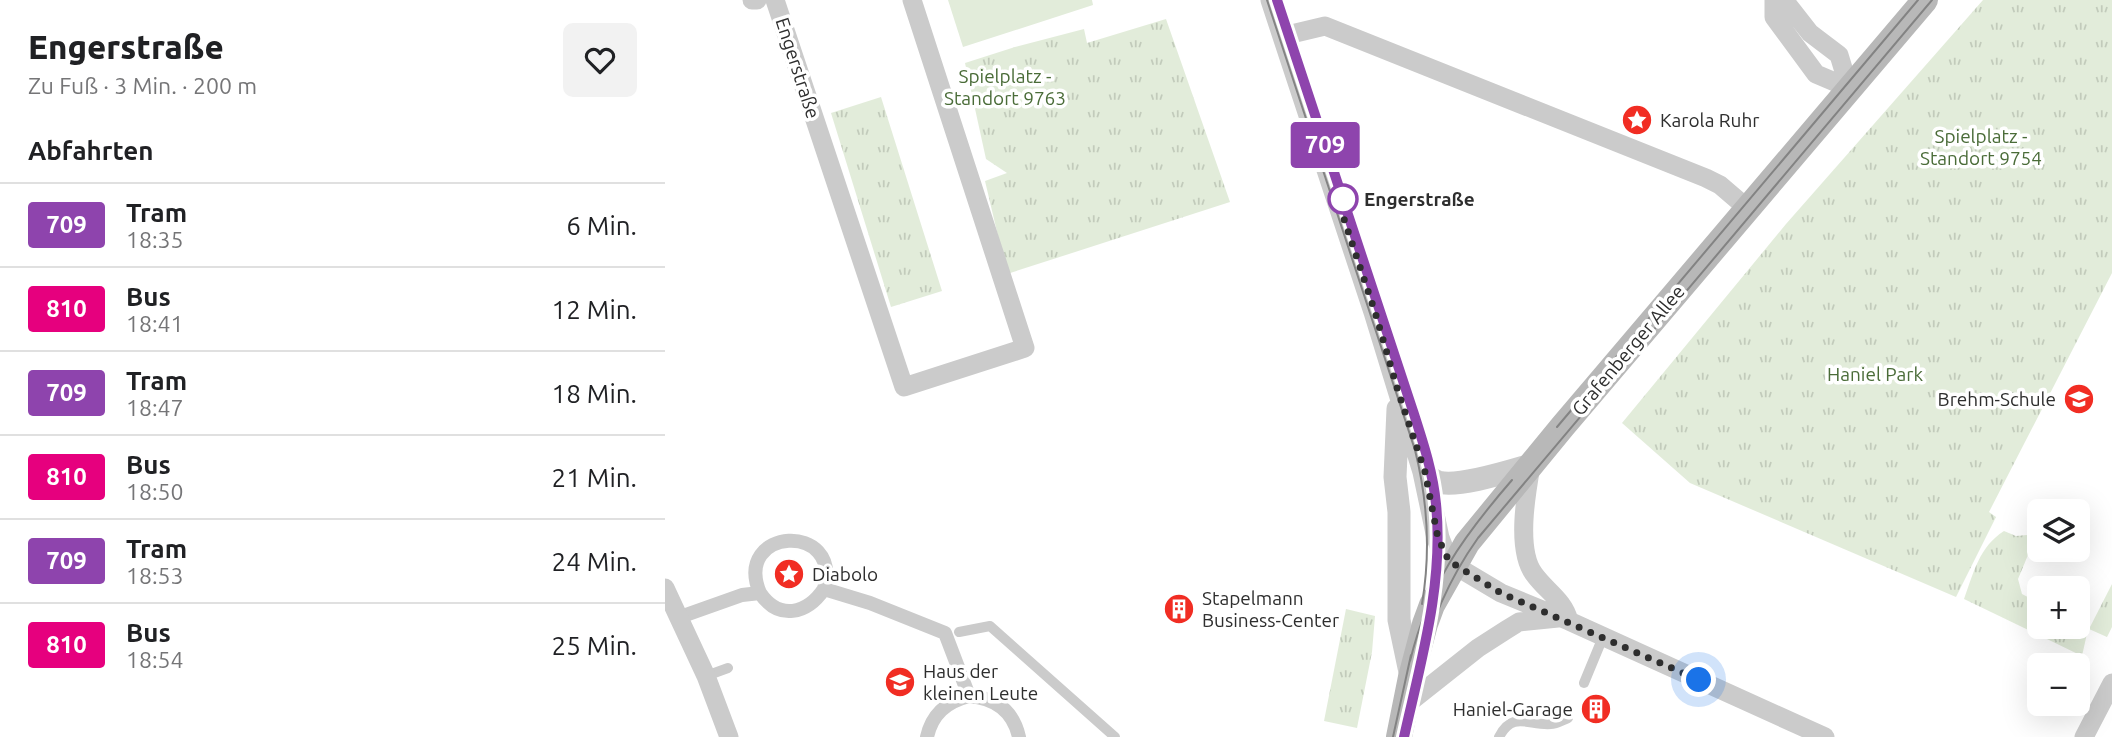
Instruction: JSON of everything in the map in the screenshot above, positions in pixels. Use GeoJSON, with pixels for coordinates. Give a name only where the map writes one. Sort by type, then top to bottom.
{"type":"FeatureCollection","features":[{"type":"Feature","properties":{"kind":"main road","name":"Grafenberger Allee"},"geometry":{"type":"LineString","coordinates":[[1399,737],[1411,677],[1432,605],[1454,565],[1486,518],[1925,0]]}},
{"type":"Feature","properties":{"kind":"street","name":"Engerstraße"},"geometry":{"type":"LineString","coordinates":[[752,0],[757,0]]}},
{"type":"Feature","properties":{"kind":"street","name":"Engerstraße"},"geometry":{"type":"LineString","coordinates":[[775,0],[904,387],[1025,348],[912,0]]}},
{"type":"Feature","properties":{"kind":"street"},"geometry":{"type":"LineString","coordinates":[[1272,0],[1425,472],[1438,538],[1445,556],[1454,565],[1501,593],[1825,737]]}},
{"type":"Feature","properties":{"kind":"street"},"geometry":{"type":"LineString","coordinates":[[1776,0],[1788,5],[1810,33],[1839,55],[1849,88],[1817,74],[1774,16],[1776,0]]}},
{"type":"Feature","properties":{"kind":"street"},"geometry":{"type":"LineString","coordinates":[[1283,36],[1325,26],[1706,178],[1720,185],[1748,209]]}},
{"type":"Feature","properties":{"kind":"street"},"geometry":{"type":"LineString","coordinates":[[1398,391],[1395,477],[1399,512],[1399,620],[1411,677]]}},
{"type":"Feature","properties":{"kind":"street"},"geometry":{"type":"LineString","coordinates":[[1425,472],[1437,482],[1450,483],[1492,476],[1531,465],[1525,516],[1525,557],[1535,576],[1566,610],[1564,620]]}},
{"type":"Feature","properties":{"kind":"street"},"geometry":{"type":"LineString","coordinates":[[786,540],[805,542],[821,556],[826,573],[824,589],[810,605],[792,611],[774,607],[760,593],[755,576],[759,560],[768,548],[786,540]]}},
{"type":"Feature","properties":{"kind":"street"},"geometry":{"type":"LineString","coordinates":[[665,589],[706,677],[729,737]]}},
{"type":"Feature","properties":{"kind":"street"},"geometry":{"type":"LineString","coordinates":[[824,589],[870,603],[945,633],[969,696]]}},
{"type":"Feature","properties":{"kind":"street"},"geometry":{"type":"LineString","coordinates":[[680,617],[742,595],[760,593]]}},
{"type":"Feature","properties":{"kind":"street"},"geometry":{"type":"LineString","coordinates":[[1406,705],[1478,648],[1519,622],[1564,620]]}},
{"type":"Feature","properties":{"kind":"street"},"geometry":{"type":"LineString","coordinates":[[2084,737],[2112,683]]}},
{"type":"Feature","properties":{"kind":"street"},"geometry":{"type":"LineString","coordinates":[[927,737],[935,715],[945,705],[969,696],[984,697],[998,703],[1009,713],[1019,737]]}},
{"type":"Feature","properties":{"kind":"lane"},"geometry":{"type":"LineString","coordinates":[[959,632],[990,626],[1115,737]]}},
{"type":"Feature","properties":{"kind":"lane"},"geometry":{"type":"LineString","coordinates":[[1584,683],[1603,637]]}},
{"type":"Feature","properties":{"kind":"lane"},"geometry":{"type":"LineString","coordinates":[[706,677],[728,668]]}},
{"type":"Feature","properties":{"kind":"lane"},"geometry":{"type":"LineString","coordinates":[[1499,737],[1512,722],[1529,720],[1552,724],[1568,718]]}},
{"type":"Feature","properties":{"kind":"green space"},"geometry":{"type":"Polygon","coordinates":[[[948,0],[1092,0],[1093,5],[963,47],[948,0]]]}},
{"type":"Feature","properties":{"kind":"green space","name":"Haniel Park"},"geometry":{"type":"Polygon","coordinates":[[[1983,0],[2112,0],[2112,273],[1989,512],[1996,517],[1956,597],[1690,483],[1622,423],[1786,224],[1983,0]]]}},
{"type":"Feature","properties":{"kind":"green space","name":"Spielplatz - Standort 9763"},"geometry":{"type":"Polygon","coordinates":[[[1166,19],[1230,202],[1007,274],[985,181],[1007,173],[986,159],[965,63],[1084,29],[1087,43],[1166,19]]]}},
{"type":"Feature","properties":{"kind":"green space"},"geometry":{"type":"Polygon","coordinates":[[[881,97],[942,291],[891,307],[831,113],[881,97]]]}},
{"type":"Feature","properties":{"kind":"green space"},"geometry":{"type":"Polygon","coordinates":[[[2004,531],[2016,536],[2027,535],[2027,557],[2018,579],[2022,594],[2027,597],[2027,629],[1964,599],[1983,552],[2004,531]]]}},
{"type":"Feature","properties":{"kind":"green space"},"geometry":{"type":"Polygon","coordinates":[[[2112,584],[2112,627],[2107,637],[2090,627],[2112,584]]]}},
{"type":"Feature","properties":{"kind":"green space"},"geometry":{"type":"Polygon","coordinates":[[[1346,609],[1375,616],[1372,652],[1357,728],[1324,721],[1346,609]]]}},
{"type":"Feature","properties":{"kind":"green space"},"geometry":{"type":"Polygon","coordinates":[[[2047,639],[2086,639],[2083,653],[2076,653],[2047,639]]]}},
{"type":"Feature","properties":{"kind":"tram line"},"geometry":{"type":"LineString","coordinates":[[1267,0],[1415,450],[1427,527],[1427,565],[1422,604]]}},
{"type":"Feature","properties":{"kind":"tram line","name":"709"},"geometry":{"type":"LineString","coordinates":[[1277,0],[1413,411],[1433,480],[1438,528],[1436,578],[1429,624],[1404,737]]}},
{"type":"Feature","properties":{"kind":"tram line"},"geometry":{"type":"LineString","coordinates":[[1557,427],[1918,0]]}},
{"type":"Feature","properties":{"kind":"tram line"},"geometry":{"type":"LineString","coordinates":[[1418,675],[1441,604],[1478,538],[1932,0]]}},
{"type":"Feature","properties":{"kind":"tram line"},"geometry":{"type":"LineString","coordinates":[[1410,661],[1437,585],[1462,543],[1512,480]]}},
{"type":"Feature","properties":{"kind":"tram line"},"geometry":{"type":"LineString","coordinates":[[1393,737],[1411,655]]}},
{"type":"Feature","properties":{"kind":"tram line"},"geometry":{"type":"LineString","coordinates":[[1404,737],[1414,693]]}},
{"type":"Feature","properties":{"kind":"place","name":"Karola Ruhr"},"geometry":{"type":"Point","coordinates":[1637,120]}},
{"type":"Feature","properties":{"kind":"place","name":"Engerstraße"},"geometry":{"type":"Point","coordinates":[1343,199]}},
{"type":"Feature","properties":{"kind":"place","name":"Brehm-Schule"},"geometry":{"type":"Point","coordinates":[2079,399]}},
{"type":"Feature","properties":{"kind":"place","name":"Diabolo"},"geometry":{"type":"Point","coordinates":[789,574]}},
{"type":"Feature","properties":{"kind":"place","name":"Stapelmann Business-Center"},"geometry":{"type":"Point","coordinates":[1179,609]}},
{"type":"Feature","properties":{"kind":"place","name":"Haus der kleinen Leute"},"geometry":{"type":"Point","coordinates":[900,682]}},
{"type":"Feature","properties":{"kind":"place","name":"Haniel-Garage"},"geometry":{"type":"Point","coordinates":[1596,709]}},
{"type":"Feature","properties":{"kind":"route"},"geometry":{"type":"LineString","coordinates":[[1343,199],[1338,201],[1425,472],[1438,538],[1445,556],[1458,568],[1501,593],[1699,680]]}},
{"type":"Feature","properties":{"kind":"park label","name":"Spielplatz - Standort 9754"},"geometry":{"type":"Point","coordinates":[1981,147]}}]}
